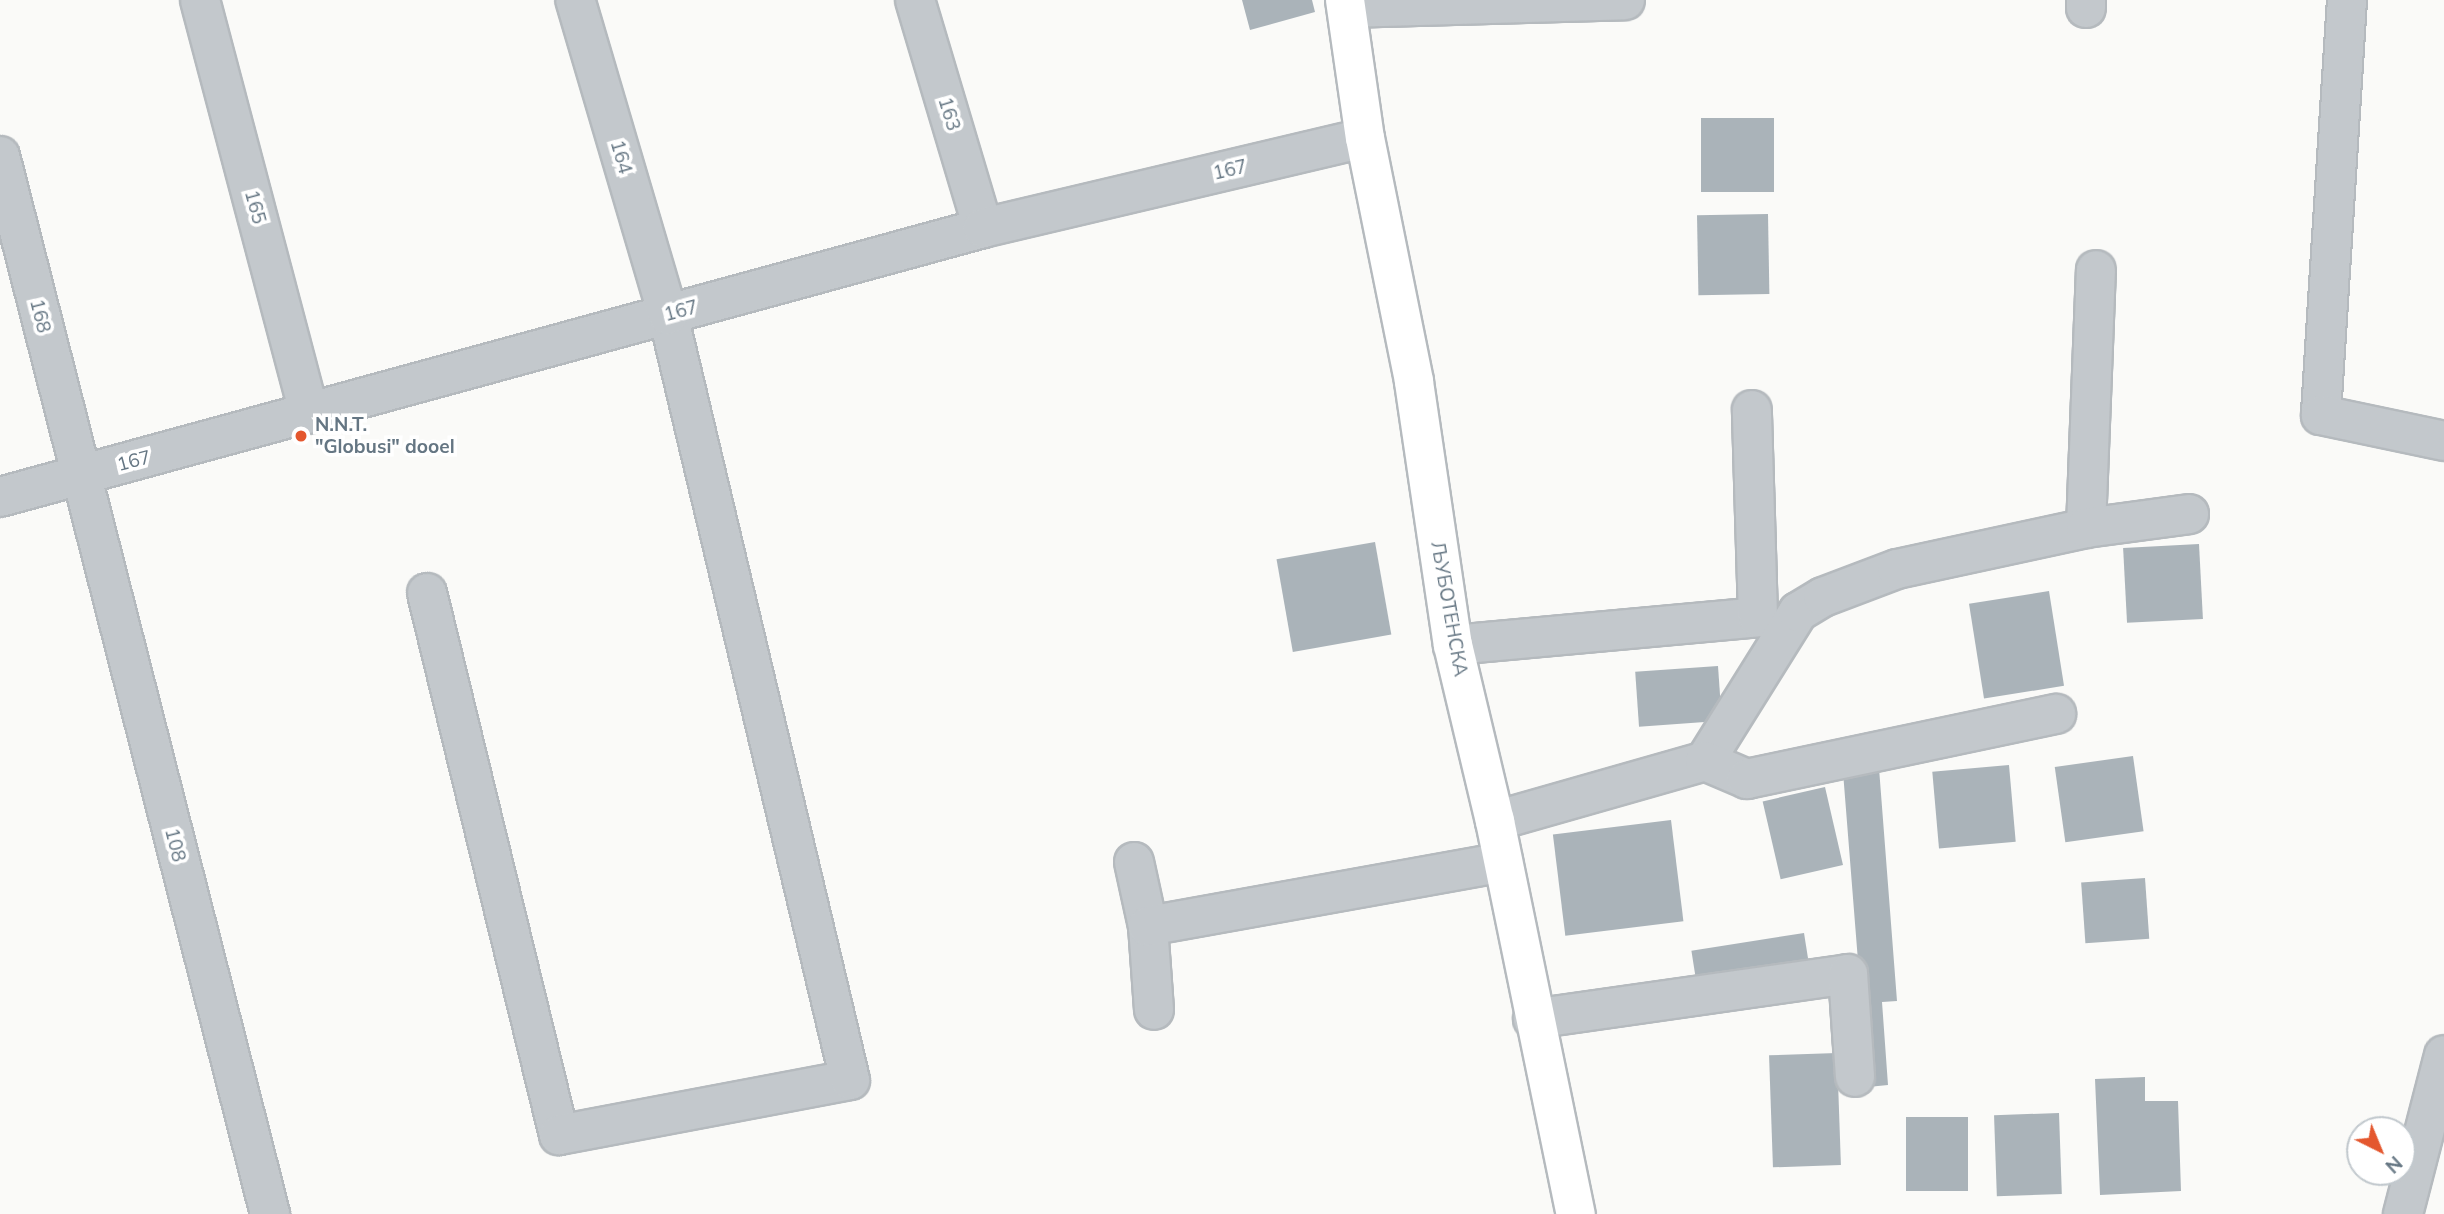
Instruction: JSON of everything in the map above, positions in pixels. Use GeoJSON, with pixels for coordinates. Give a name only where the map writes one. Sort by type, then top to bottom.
{"type":"FeatureCollection","features":[{"type":"Feature","properties":{"kind":"main road","name":"ЉУБОТЕНСКА"},"geometry":{"type":"LineString","coordinates":[[1346,4],[1365,138],[1414,382],[1453,645],[1495,821],[1533,1019],[1576,1214]]}},
{"type":"Feature","properties":{"kind":"street","name":"165"},"geometry":{"type":"LineString","coordinates":[[200,0],[309,414]]}},
{"type":"Feature","properties":{"kind":"street","name":"164"},"geometry":{"type":"LineString","coordinates":[[427,593],[559,1135],[850,1080],[668,315],[575,0]]}},
{"type":"Feature","properties":{"kind":"street","name":"163"},"geometry":{"type":"LineString","coordinates":[[915,0],[983,228]]}},
{"type":"Feature","properties":{"kind":"street"},"geometry":{"type":"LineString","coordinates":[[1346,4],[1625,0]]}},
{"type":"Feature","properties":{"kind":"street"},"geometry":{"type":"LineString","coordinates":[[2347,0],[2321,415],[2444,441]]}},
{"type":"Feature","properties":{"kind":"street","name":"167"},"geometry":{"type":"LineString","coordinates":[[0,496],[309,414],[983,228],[1365,138]]}},
{"type":"Feature","properties":{"kind":"street","name":"168"},"geometry":{"type":"LineString","coordinates":[[0,156],[79,476]]}},
{"type":"Feature","properties":{"kind":"street"},"geometry":{"type":"LineString","coordinates":[[2086,527],[2096,270]]}},
{"type":"Feature","properties":{"kind":"street"},"geometry":{"type":"LineString","coordinates":[[1453,645],[1758,617],[1752,410]]}},
{"type":"Feature","properties":{"kind":"street","name":"108"},"geometry":{"type":"LineString","coordinates":[[79,476],[270,1214]]}},
{"type":"Feature","properties":{"kind":"street"},"geometry":{"type":"LineString","coordinates":[[1705,761],[1798,612],[1823,597],[1897,569],[2086,527],[2189,514]]}},
{"type":"Feature","properties":{"kind":"street"},"geometry":{"type":"LineString","coordinates":[[1495,821],[1705,761],[1747,779],[2056,714]]}},
{"type":"Feature","properties":{"kind":"street"},"geometry":{"type":"LineString","coordinates":[[1134,862],[1148,926],[1154,1010]]}},
{"type":"Feature","properties":{"kind":"street"},"geometry":{"type":"LineString","coordinates":[[1148,926],[1503,862]]}},
{"type":"Feature","properties":{"kind":"street"},"geometry":{"type":"LineString","coordinates":[[1533,1019],[1848,974],[1855,1077]]}},
{"type":"Feature","properties":{"kind":"street"},"geometry":{"type":"LineString","coordinates":[[2403,1214],[2444,1055]]}},
{"type":"Feature","properties":{"kind":"building"},"geometry":{"type":"Polygon","coordinates":[[[1242,0],[1312,0],[1315,12],[1250,30],[1242,0]]]}},
{"type":"Feature","properties":{"kind":"building"},"geometry":{"type":"Polygon","coordinates":[[[1701,118],[1774,118],[1774,192],[1701,192],[1701,118]]]}},
{"type":"Feature","properties":{"kind":"building"},"geometry":{"type":"Polygon","coordinates":[[[1768,214],[1769,294],[1698,295],[1697,215],[1768,214]]]}},
{"type":"Feature","properties":{"kind":"building"},"geometry":{"type":"Polygon","coordinates":[[[1375,542],[1391,635],[1293,652],[1277,559],[1375,542]]]}},
{"type":"Feature","properties":{"kind":"building"},"geometry":{"type":"Polygon","coordinates":[[[2199,544],[2203,619],[2127,623],[2123,548],[2199,544]]]}},
{"type":"Feature","properties":{"kind":"building"},"geometry":{"type":"Polygon","coordinates":[[[2049,591],[2064,686],[1984,698],[1969,604],[2049,591]]]}},
{"type":"Feature","properties":{"kind":"building"},"geometry":{"type":"Polygon","coordinates":[[[1718,666],[1722,721],[1639,727],[1635,672],[1718,666]]]}},
{"type":"Feature","properties":{"kind":"building"},"geometry":{"type":"Polygon","coordinates":[[[2133,756],[2144,831],[2065,842],[2055,767],[2133,756]]]}},
{"type":"Feature","properties":{"kind":"building"},"geometry":{"type":"Polygon","coordinates":[[[2009,765],[2016,842],[1939,848],[1932,772],[2009,765]]]}},
{"type":"Feature","properties":{"kind":"building"},"geometry":{"type":"Polygon","coordinates":[[[1879,768],[1897,1001],[1882,1002],[1888,1085],[1868,1087],[1843,772],[1879,768]]]}},
{"type":"Feature","properties":{"kind":"building"},"geometry":{"type":"Polygon","coordinates":[[[1825,787],[1843,865],[1781,879],[1763,801],[1825,787]]]}},
{"type":"Feature","properties":{"kind":"building"},"geometry":{"type":"Polygon","coordinates":[[[1671,820],[1683,921],[1565,936],[1553,835],[1671,820]]]}},
{"type":"Feature","properties":{"kind":"building"},"geometry":{"type":"Polygon","coordinates":[[[2145,878],[2149,939],[2085,943],[2081,882],[2145,878]]]}},
{"type":"Feature","properties":{"kind":"building"},"geometry":{"type":"Polygon","coordinates":[[[1804,933],[1809,964],[1696,981],[1691,951],[1804,933]]]}},
{"type":"Feature","properties":{"kind":"building"},"geometry":{"type":"Polygon","coordinates":[[[1837,1053],[1841,1165],[1773,1167],[1769,1055],[1837,1053]]]}},
{"type":"Feature","properties":{"kind":"building"},"geometry":{"type":"Polygon","coordinates":[[[2145,1077],[2145,1101],[2178,1101],[2181,1191],[2100,1195],[2095,1079],[2145,1077]]]}},
{"type":"Feature","properties":{"kind":"building"},"geometry":{"type":"Polygon","coordinates":[[[2059,1113],[2062,1194],[1997,1196],[1994,1115],[2059,1113]]]}},
{"type":"Feature","properties":{"kind":"building"},"geometry":{"type":"Polygon","coordinates":[[[1906,1117],[1968,1117],[1968,1191],[1906,1191],[1906,1117]]]}},
{"type":"Feature","properties":{"kind":"place","name":"N.N.T. \"Globusi\" dooel"},"geometry":{"type":"Point","coordinates":[301,436]}}]}
